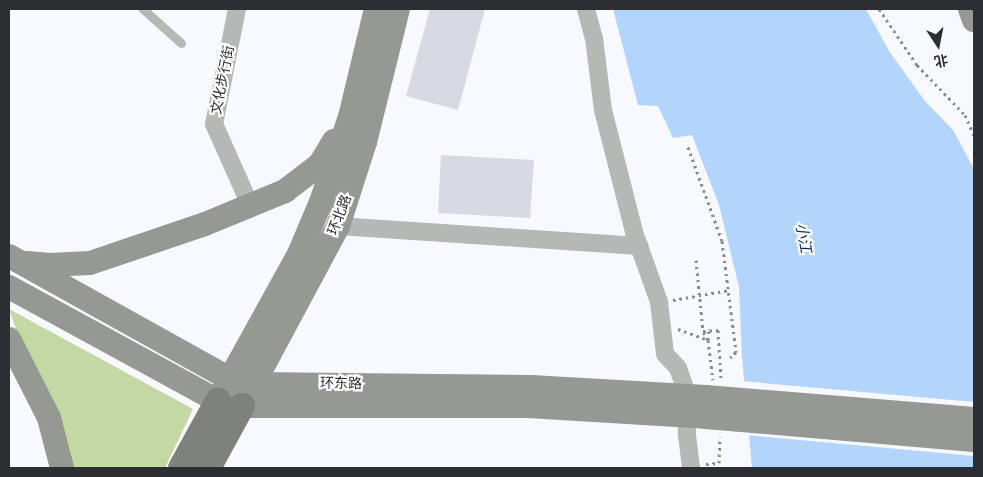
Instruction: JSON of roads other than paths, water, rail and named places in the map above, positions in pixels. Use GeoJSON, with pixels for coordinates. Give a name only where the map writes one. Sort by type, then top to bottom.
{"type":"FeatureCollection","features":[{"type":"Feature","properties":{"kind":"main road","name":"环北路"},"geometry":{"type":"LineString","coordinates":[[230,395],[300,254],[321,202],[350,117],[376,9]]}},
{"type":"Feature","properties":{"kind":"main road","name":"环北路"},"geometry":{"type":"LineString","coordinates":[[230,395],[254,384],[338,226],[365,142],[398,9]]}},
{"type":"Feature","properties":{"kind":"main road"},"geometry":{"type":"LineString","coordinates":[[970,9],[974,20]]}},
{"type":"Feature","properties":{"kind":"main road"},"geometry":{"type":"LineString","coordinates":[[15,259],[50,265],[90,263],[161,240],[285,191],[320,164],[350,117]]}},
{"type":"Feature","properties":{"kind":"main road"},"geometry":{"type":"LineString","coordinates":[[15,259],[230,395]]}},
{"type":"Feature","properties":{"kind":"main road"},"geometry":{"type":"LineString","coordinates":[[9,287],[230,395],[528,406],[706,404],[974,419]]}},
{"type":"Feature","properties":{"kind":"main road"},"geometry":{"type":"LineString","coordinates":[[9,339],[49,418],[62,468]]}},
{"type":"Feature","properties":{"kind":"main road","name":"环东路"},"geometry":{"type":"LineString","coordinates":[[254,384],[531,387],[706,404]]}},
{"type":"Feature","properties":{"kind":"main road"},"geometry":{"type":"LineString","coordinates":[[181,468],[230,395]]}},
{"type":"Feature","properties":{"kind":"main road"},"geometry":{"type":"LineString","coordinates":[[208,468],[230,395]]}},
{"type":"Feature","properties":{"kind":"main road"},"geometry":{"type":"LineString","coordinates":[[706,404],[974,440]]}},
{"type":"Feature","properties":{"kind":"street","name":"文化步行街"},"geometry":{"type":"LineString","coordinates":[[237,9],[214,124],[250,205]]}},
{"type":"Feature","properties":{"kind":"street"},"geometry":{"type":"LineString","coordinates":[[586,9],[594,38],[603,110],[638,246],[659,302],[665,354],[706,404],[695,467]]}},
{"type":"Feature","properties":{"kind":"street"},"geometry":{"type":"LineString","coordinates":[[338,226],[638,246]]}},
{"type":"Feature","properties":{"kind":"lane"},"geometry":{"type":"LineString","coordinates":[[143,9],[181,43]]}},
{"type":"Feature","properties":{"kind":"water","name":"小江"},"geometry":{"type":"Polygon","coordinates":[[[613,9],[866,9],[889,51],[925,101],[953,130],[974,169],[974,468],[752,468],[742,357],[739,287],[719,205],[692,135],[673,138],[658,106],[638,105],[613,9]]]}}]}
